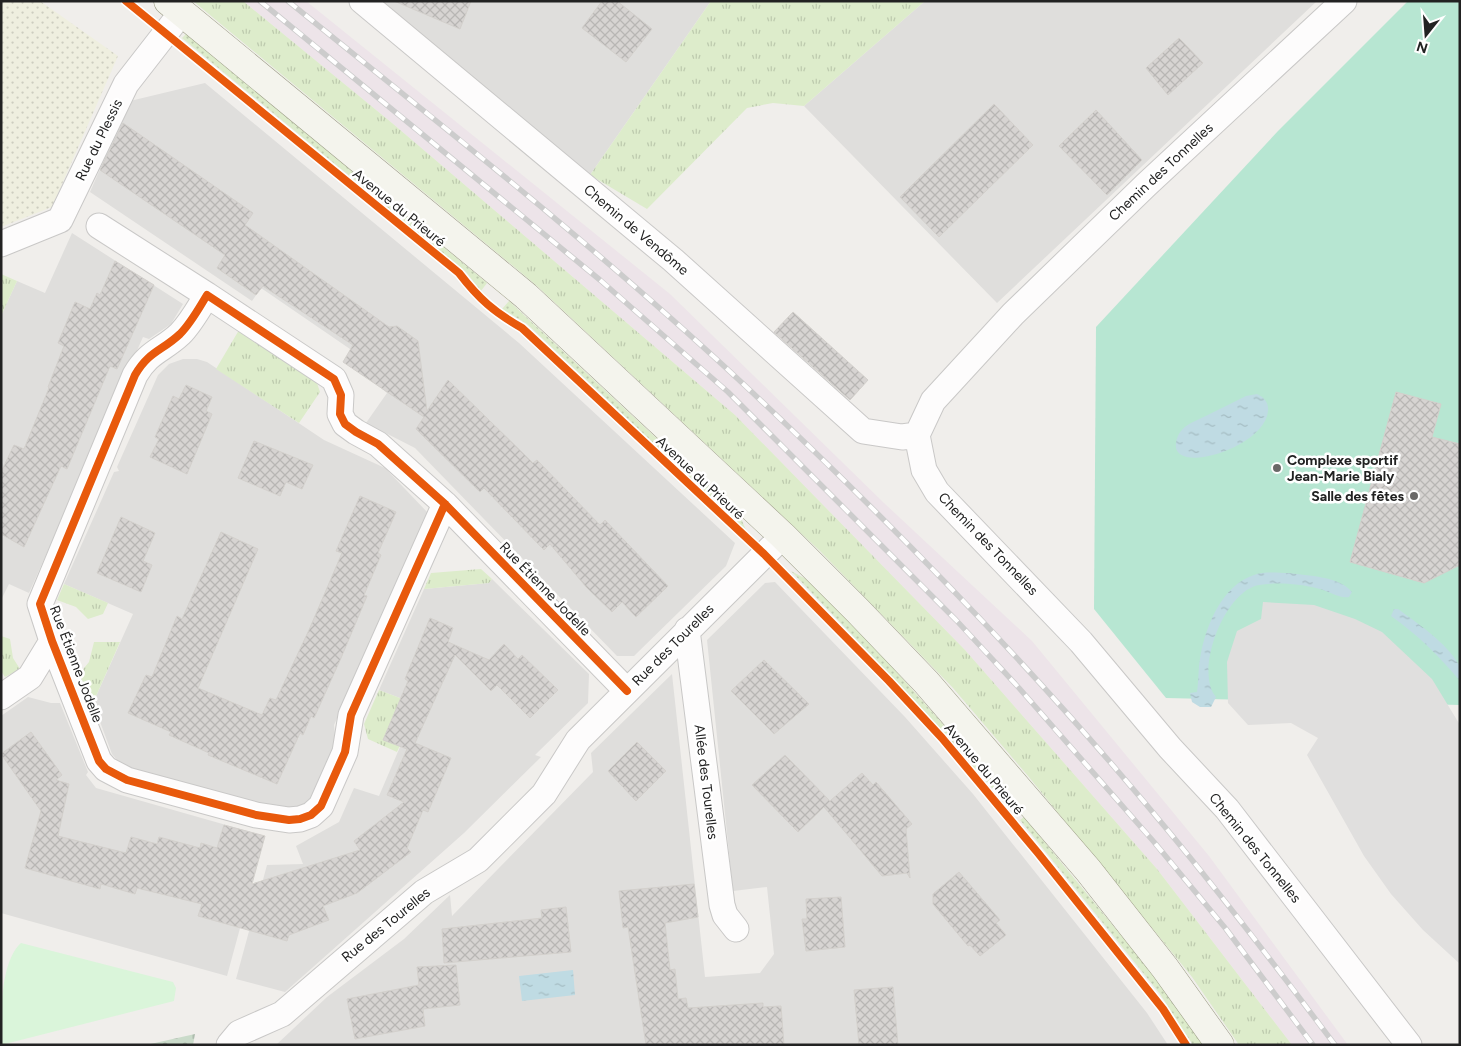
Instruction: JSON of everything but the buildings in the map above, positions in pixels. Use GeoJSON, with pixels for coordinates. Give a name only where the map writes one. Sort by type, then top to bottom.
{"type":"FeatureCollection","features":[{"type":"Feature","properties":{"kind":"street","name":"Chemin de Vendôme"},"geometry":{"type":"LineString","coordinates":[[362,1],[673,260],[863,431],[902,437],[917,435]]}},
{"type":"Feature","properties":{"kind":"street","name":"Chemin des Tonnelles"},"geometry":{"type":"LineString","coordinates":[[1344,1],[1154,178],[1013,314],[933,401],[917,435],[924,470],[937,492],[1075,635],[1170,748],[1227,809],[1409,1045]]}},
{"type":"Feature","properties":{"kind":"street","name":"Rue du Plessis"},"geometry":{"type":"LineString","coordinates":[[1,244],[60,220],[126,84],[175,7]]}},
{"type":"Feature","properties":{"kind":"street","name":"Avenue du Prieuré"},"geometry":{"type":"LineString","coordinates":[[175,7],[526,296],[783,536],[926,682],[1020,790],[1129,921],[1220,1045]]}},
{"type":"Feature","properties":{"kind":"street","name":"Rue Étienne Jodelle"},"geometry":{"type":"LineString","coordinates":[[99,226],[334,379],[341,395],[340,414],[345,424],[378,444],[445,504],[627,691]]}},
{"type":"Feature","properties":{"kind":"street","name":"Rue Étienne Jodelle"},"geometry":{"type":"LineString","coordinates":[[207,295],[180,334],[152,352],[143,361],[135,375],[40,604],[99,761],[110,772],[128,780],[256,815],[289,820],[311,815],[321,806],[344,752],[351,715],[445,504]]}},
{"type":"Feature","properties":{"kind":"street","name":"Rue des Tourelles"},"geometry":{"type":"LineString","coordinates":[[228,1045],[239,1033],[282,1014],[424,892],[478,860],[544,794],[578,740],[783,536]]}},
{"type":"Feature","properties":{"kind":"street","name":"Allée des Tourelles"},"geometry":{"type":"LineString","coordinates":[[688,630],[722,905],[725,915],[736,929]]}},
{"type":"Feature","properties":{"kind":"street","name":"Rue Étienne Jodelle"},"geometry":{"type":"LineString","coordinates":[[1,697],[30,677],[52,640]]}},
{"type":"Feature","properties":{"kind":"shaded area"},"geometry":{"type":"Polygon","coordinates":[[[243,1],[306,1],[670,294],[884,503],[1032,641],[1209,856],[1348,1045],[1292,1045],[1157,869],[965,650],[735,415],[392,123],[243,1]]]}},
{"type":"Feature","properties":{"kind":"shaded area"},"geometry":{"type":"Polygon","coordinates":[[[374,1],[711,1],[590,175],[374,1]]]}},
{"type":"Feature","properties":{"kind":"shaded area"},"geometry":{"type":"Polygon","coordinates":[[[925,1],[1317,1],[997,303],[804,106],[925,1]]]}},
{"type":"Feature","properties":{"kind":"shaded area"},"geometry":{"type":"Polygon","coordinates":[[[205,83],[519,343],[735,543],[726,566],[634,656],[617,656],[415,448],[366,423],[387,393],[376,384],[350,349],[261,288],[252,301],[90,192],[130,101],[205,83]]]}},
{"type":"Feature","properties":{"kind":"shaded area"},"geometry":{"type":"Polygon","coordinates":[[[72,233],[183,304],[171,324],[149,339],[143,337],[29,593],[9,584],[1,600],[1,316],[17,281],[45,293],[72,233]]]}},
{"type":"Feature","properties":{"kind":"shaded area"},"geometry":{"type":"Polygon","coordinates":[[[183,359],[197,359],[207,362],[324,440],[385,468],[428,513],[334,725],[336,747],[315,794],[305,806],[290,812],[129,769],[117,760],[112,754],[93,703],[133,614],[64,584],[114,472],[119,471],[117,467],[158,375],[169,364],[183,359]]]}},
{"type":"Feature","properties":{"kind":"shaded area"},"geometry":{"type":"Polygon","coordinates":[[[492,579],[589,674],[588,703],[535,755],[541,757],[464,833],[285,992],[236,979],[267,865],[303,864],[296,846],[339,822],[354,788],[379,796],[418,705],[379,690],[424,589],[489,583],[492,579]]]}},
{"type":"Feature","properties":{"kind":"shaded area"},"geometry":{"type":"Polygon","coordinates":[[[775,582],[905,717],[973,794],[1147,1013],[1168,1045],[276,1045],[327,997],[404,939],[450,895],[452,916],[593,772],[591,753],[672,674],[705,977],[760,973],[774,954],[767,887],[733,891],[707,640],[765,583],[775,582]]]}},
{"type":"Feature","properties":{"kind":"shaded area"},"geometry":{"type":"Polygon","coordinates":[[[1263,602],[1314,605],[1355,619],[1382,632],[1432,679],[1460,725],[1460,964],[1423,930],[1391,894],[1364,856],[1307,755],[1318,738],[1291,723],[1248,725],[1228,703],[1227,662],[1237,631],[1261,619],[1263,602]]]}},
{"type":"Feature","properties":{"kind":"shaded area"},"geometry":{"type":"Polygon","coordinates":[[[28,697],[51,703],[60,703],[88,772],[86,775],[96,788],[265,836],[227,976],[1,913],[1,716],[28,697]]]}},
{"type":"Feature","properties":{"kind":"green space"},"geometry":{"type":"Polygon","coordinates":[[[1,1],[40,1],[118,56],[52,207],[1,227],[1,1]]]}},
{"type":"Feature","properties":{"kind":"green space"},"geometry":{"type":"Polygon","coordinates":[[[193,1],[243,1],[392,123],[735,415],[965,650],[1157,869],[1292,1045],[1239,1045],[1192,977],[1028,776],[953,688],[820,551],[536,285],[193,1]]]}},
{"type":"Feature","properties":{"kind":"green space"},"geometry":{"type":"Polygon","coordinates":[[[711,1],[925,1],[804,106],[773,103],[747,108],[647,209],[590,175],[711,1]]]}},
{"type":"Feature","properties":{"kind":"green space","name":"Complexe sportif Jean-Marie Bialy"},"geometry":{"type":"Polygon","coordinates":[[[1408,1],[1460,1],[1460,705],[1166,698],[1094,609],[1096,327],[1278,131],[1408,1]]]}},
{"type":"Feature","properties":{"kind":"green space"},"geometry":{"type":"Polygon","coordinates":[[[186,34],[487,283],[481,291],[466,272],[182,38],[186,34]]]}},
{"type":"Feature","properties":{"kind":"green space"},"geometry":{"type":"Polygon","coordinates":[[[1,274],[17,281],[1,316],[1,274]]]}},
{"type":"Feature","properties":{"kind":"green space"},"geometry":{"type":"Polygon","coordinates":[[[509,301],[740,516],[746,530],[527,324],[502,309],[509,301]]]}},
{"type":"Feature","properties":{"kind":"green space"},"geometry":{"type":"Polygon","coordinates":[[[239,330],[316,380],[320,392],[299,423],[216,369],[239,330]]]}},
{"type":"Feature","properties":{"kind":"green space"},"geometry":{"type":"Polygon","coordinates":[[[481,569],[492,579],[489,583],[424,589],[431,573],[481,569]]]}},
{"type":"Feature","properties":{"kind":"green space"},"geometry":{"type":"Polygon","coordinates":[[[791,571],[808,580],[870,642],[1005,794],[1000,797],[916,702],[791,571]]]}},
{"type":"Feature","properties":{"kind":"green space"},"geometry":{"type":"Polygon","coordinates":[[[64,584],[108,603],[103,614],[88,619],[76,607],[57,600],[64,584]]]}},
{"type":"Feature","properties":{"kind":"green space"},"geometry":{"type":"Polygon","coordinates":[[[1,636],[10,639],[13,658],[20,669],[5,677],[1,671],[1,636]]]}},
{"type":"Feature","properties":{"kind":"green space"},"geometry":{"type":"Polygon","coordinates":[[[94,642],[120,642],[93,703],[79,674],[89,662],[94,642]]]}},
{"type":"Feature","properties":{"kind":"green space"},"geometry":{"type":"Polygon","coordinates":[[[379,690],[418,705],[397,752],[368,739],[364,724],[379,690]]]}},
{"type":"Feature","properties":{"kind":"green space"},"geometry":{"type":"Polygon","coordinates":[[[1024,817],[1165,989],[1204,1045],[1193,1045],[1160,994],[1020,820],[1024,817]]]}},
{"type":"Feature","properties":{"kind":"green space"},"geometry":{"type":"Polygon","coordinates":[[[21,943],[173,982],[176,988],[174,1001],[1,1045],[5,975],[14,952],[21,943]]]}},
{"type":"Feature","properties":{"kind":"green space"},"geometry":{"type":"Polygon","coordinates":[[[195,1034],[193,1045],[146,1045],[195,1034]]]}},
{"type":"Feature","properties":{"kind":"water"},"geometry":{"type":"Polygon","coordinates":[[[1257,394],[1266,401],[1268,411],[1263,424],[1252,436],[1236,446],[1202,457],[1188,457],[1178,453],[1176,443],[1179,434],[1185,427],[1246,396],[1257,394]]]}},
{"type":"Feature","properties":{"kind":"water"},"geometry":{"type":"Polygon","coordinates":[[[1289,573],[1331,580],[1352,592],[1349,597],[1345,597],[1310,587],[1280,584],[1259,585],[1246,591],[1234,602],[1224,616],[1216,634],[1209,670],[1210,685],[1216,697],[1211,707],[1200,707],[1192,702],[1190,693],[1197,692],[1200,658],[1207,630],[1218,606],[1225,596],[1233,587],[1254,575],[1289,573]]]}},
{"type":"Feature","properties":{"kind":"water"},"geometry":{"type":"Polygon","coordinates":[[[1394,609],[1398,609],[1414,621],[1447,649],[1459,665],[1460,681],[1428,646],[1391,616],[1394,609]]]}},
{"type":"Feature","properties":{"kind":"water"},"geometry":{"type":"Polygon","coordinates":[[[573,970],[575,995],[522,1001],[519,976],[573,970]]]}},
{"type":"Feature","properties":{"kind":"railway"},"geometry":{"type":"LineString","coordinates":[[260,1],[600,280],[728,392],[956,620],[1019,688],[1154,842],[1226,929],[1313,1045]]}},
{"type":"Feature","properties":{"kind":"railway"},"geometry":{"type":"LineString","coordinates":[[288,1],[517,187],[685,330],[852,488],[962,600],[1069,715],[1212,885],[1335,1045]]}},
{"type":"Feature","properties":{"kind":"cycle path"},"geometry":{"type":"LineString","coordinates":[[126,1],[459,273],[487,304],[522,328],[764,554],[889,681],[942,738],[1038,853],[1163,1009],[1186,1045]]}},
{"type":"Feature","properties":{"kind":"cycle path"},"geometry":{"type":"LineString","coordinates":[[445,504],[351,715],[345,752],[321,806],[311,815],[289,820],[256,815],[127,780],[106,769],[99,761],[52,641],[40,604],[135,375],[145,361],[184,330],[207,295],[334,379],[341,395],[340,414],[345,424],[378,444],[445,504],[627,691]]}},
{"type":"Feature","properties":{"kind":"place","name":"Complexe sportif Jean-Marie Bialy"},"geometry":{"type":"Point","coordinates":[1277,468]}},
{"type":"Feature","properties":{"kind":"place","name":"Salle des fêtes"},"geometry":{"type":"Point","coordinates":[1414,496]}}]}
